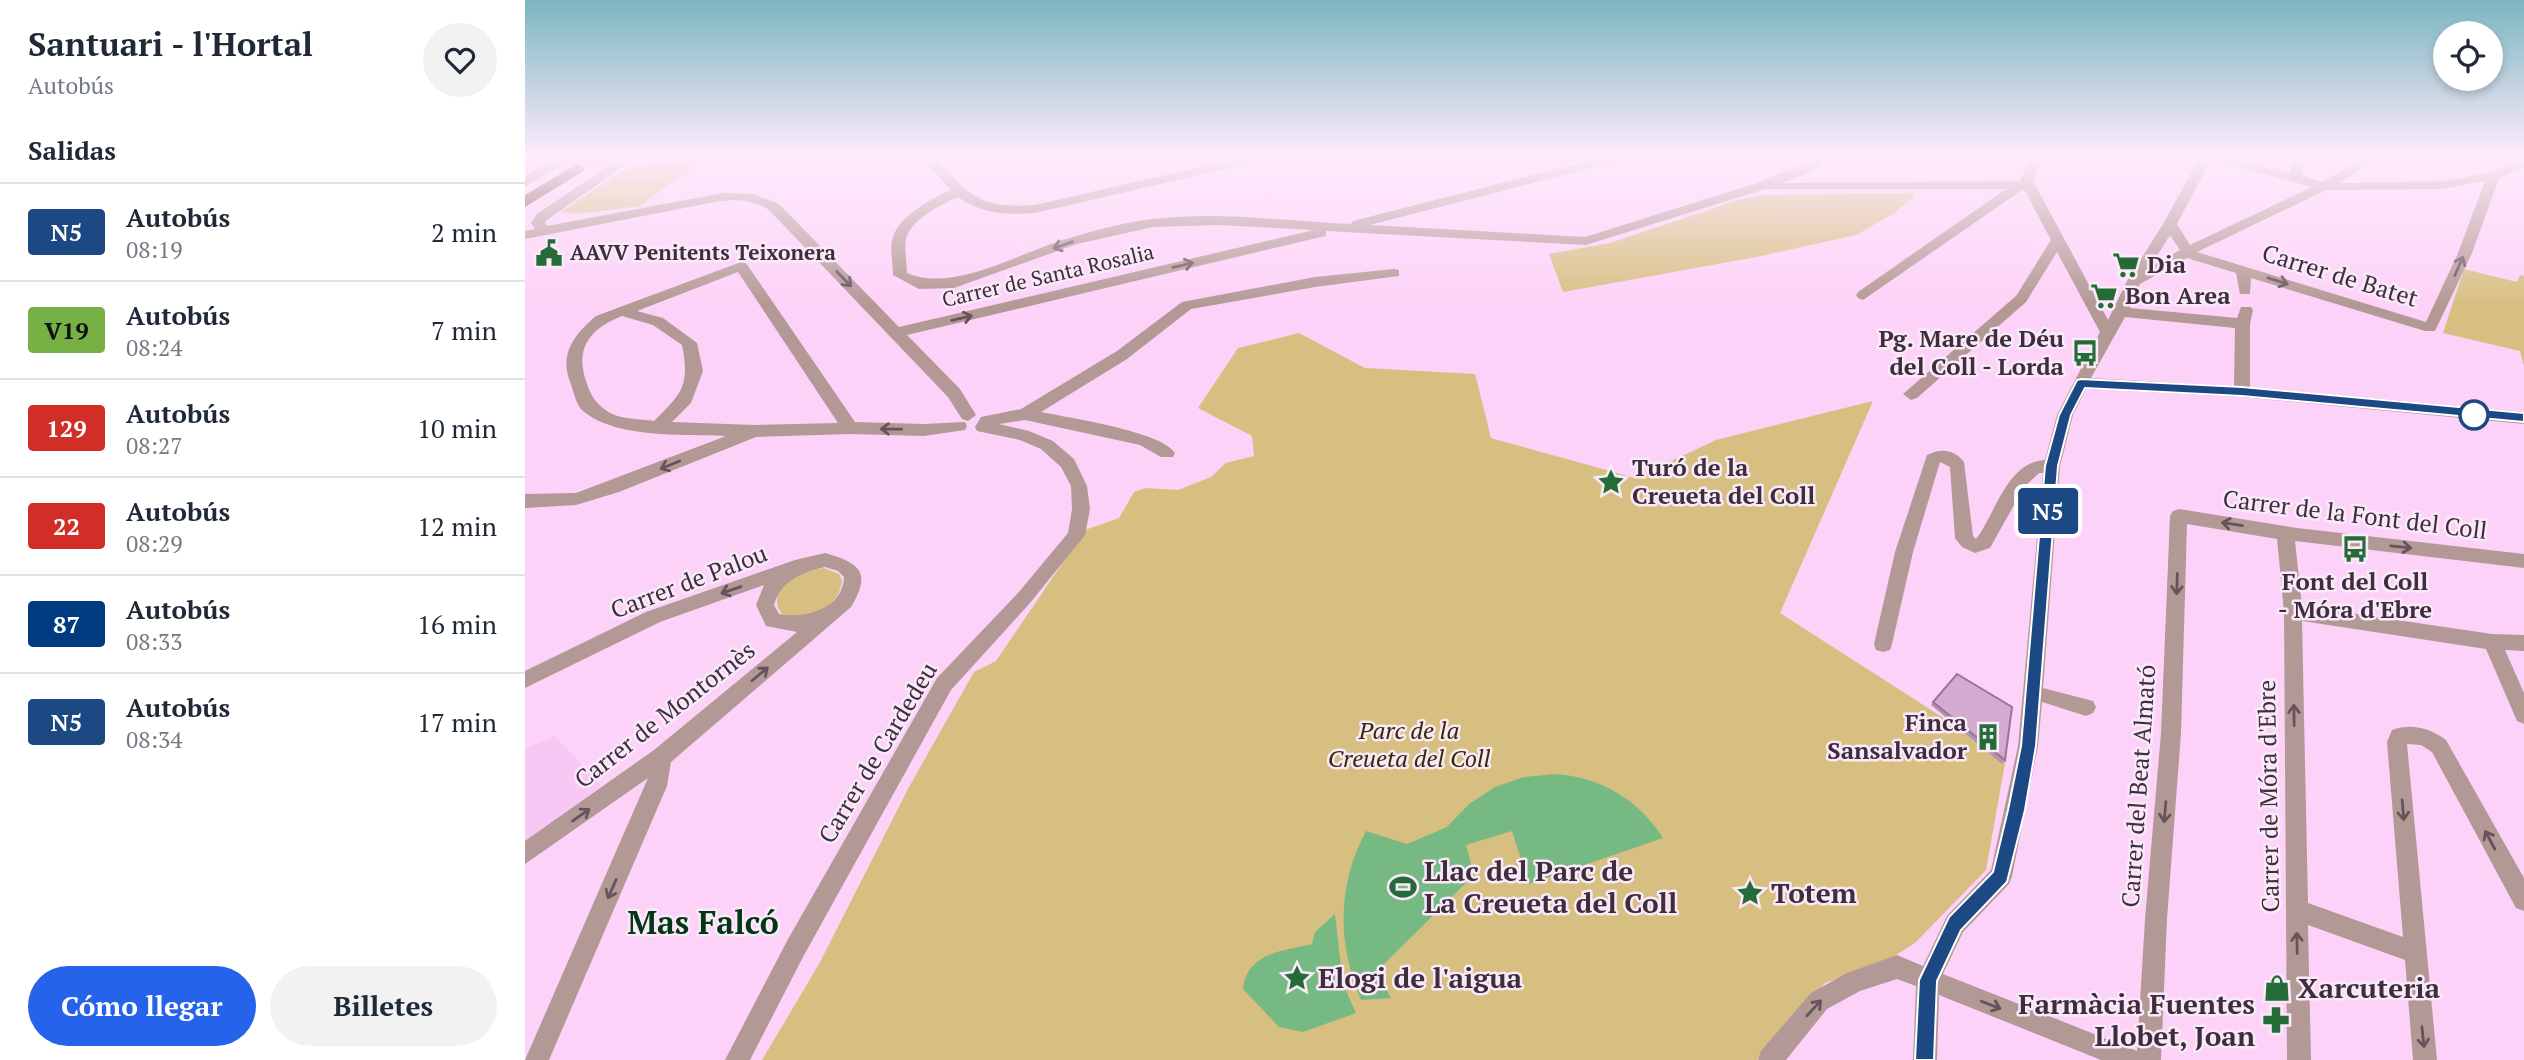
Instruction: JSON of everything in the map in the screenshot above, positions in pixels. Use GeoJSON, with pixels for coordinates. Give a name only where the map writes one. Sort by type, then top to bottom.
{"type":"FeatureCollection","features":[{"type":"Feature","properties":{"kind":"street"},"geometry":{"type":"LineString","coordinates":[[543,230],[538,223],[556,206]]}},
{"type":"Feature","properties":{"kind":"street"},"geometry":{"type":"LineString","coordinates":[[525,234],[672,206]]}},
{"type":"Feature","properties":{"kind":"street"},"geometry":{"type":"LineString","coordinates":[[774,206],[954,393],[964,420],[924,430],[849,428],[754,431],[657,426],[609,420],[586,404],[579,387],[573,366],[575,350],[586,332],[601,319],[741,266],[849,428]]}},
{"type":"Feature","properties":{"kind":"street"},"geometry":{"type":"LineString","coordinates":[[930,206],[907,225],[899,239],[900,275],[919,284],[954,282],[1073,241],[1153,223],[1218,221],[1586,241],[1697,206]]}},
{"type":"Feature","properties":{"kind":"street"},"geometry":{"type":"LineString","coordinates":[[980,206],[985,209],[1023,210],[1039,206]]}},
{"type":"Feature","properties":{"kind":"street","name":"Carrer de Santa Rosalia"},"geometry":{"type":"LineString","coordinates":[[895,333],[1424,206]]}},
{"type":"Feature","properties":{"kind":"street"},"geometry":{"type":"LineString","coordinates":[[1863,295],[1996,206]]}},
{"type":"Feature","properties":{"kind":"street"},"geometry":{"type":"LineString","coordinates":[[2037,206],[2107,332]]}},
{"type":"Feature","properties":{"kind":"street"},"geometry":{"type":"LineString","coordinates":[[1925,1060],[1928,980],[1955,924],[2001,876],[2028,746],[2052,466],[2065,415],[2107,332],[2122,312],[2134,281],[2179,206]]}},
{"type":"Feature","properties":{"kind":"street"},"geometry":{"type":"LineString","coordinates":[[2134,281],[2189,254],[2196,247],[2281,206]]}},
{"type":"Feature","properties":{"kind":"street","name":"Carrer de Batet"},"geometry":{"type":"LineString","coordinates":[[2189,254],[2430,328],[2465,253],[2482,206]]}},
{"type":"Feature","properties":{"kind":"street"},"geometry":{"type":"LineString","coordinates":[[2170,224],[2189,254]]}},
{"type":"Feature","properties":{"kind":"street"},"geometry":{"type":"LineString","coordinates":[[1911,394],[2021,299],[2058,240]]}},
{"type":"Feature","properties":{"kind":"street"},"geometry":{"type":"LineString","coordinates":[[2243,270],[2245,291]]}},
{"type":"Feature","properties":{"kind":"street"},"geometry":{"type":"LineString","coordinates":[[1024,424],[1187,305],[1315,282],[1394,273]]}},
{"type":"Feature","properties":{"kind":"street"},"geometry":{"type":"LineString","coordinates":[[620,311],[658,321],[689,343],[695,372],[685,399],[657,426]]}},
{"type":"Feature","properties":{"kind":"street"},"geometry":{"type":"LineString","coordinates":[[2122,312],[2244,321],[2242,392]]}},
{"type":"Feature","properties":{"kind":"street"},"geometry":{"type":"LineString","coordinates":[[2081,383],[2242,392],[2524,418]]}},
{"type":"Feature","properties":{"kind":"street","name":"Carrer de Cardedeu"},"geometry":{"type":"LineString","coordinates":[[737,1060],[795,949],[944,684],[1024,598],[1076,535],[1081,509],[1079,486],[1068,463],[1024,424],[985,424],[969,432],[961,430],[964,420]]}},
{"type":"Feature","properties":{"kind":"street"},"geometry":{"type":"LineString","coordinates":[[1024,424],[1144,440],[1167,453]]}},
{"type":"Feature","properties":{"kind":"street"},"geometry":{"type":"LineString","coordinates":[[525,501],[576,499],[625,483],[754,431]]}},
{"type":"Feature","properties":{"kind":"street"},"geometry":{"type":"LineString","coordinates":[[1883,644],[1903,552],[1933,459],[1938,456],[1950,457],[1958,466],[1964,538],[1973,546],[1984,543],[2018,483],[2035,467],[2052,466]]}},
{"type":"Feature","properties":{"kind":"street","name":"Carrer de la Font del Coll"},"geometry":{"type":"LineString","coordinates":[[2179,516],[2284,533],[2524,561]]}},
{"type":"Feature","properties":{"kind":"street","name":"Carrer del Beat Almató"},"geometry":{"type":"LineString","coordinates":[[2149,1060],[2156,919],[2171,733],[2179,516]]}},
{"type":"Feature","properties":{"kind":"street","name":"Carrer de Móra d'Ebre"},"geometry":{"type":"LineString","coordinates":[[2284,533],[2293,612],[2299,1060]]}},
{"type":"Feature","properties":{"kind":"street"},"geometry":{"type":"LineString","coordinates":[[825,560],[838,561],[848,566],[853,574],[854,585],[849,596],[833,612],[812,623],[797,627],[785,626],[773,621],[766,612],[766,597],[773,585],[795,567],[825,560]]}},
{"type":"Feature","properties":{"kind":"street","name":"Carrer de Palou"},"geometry":{"type":"LineString","coordinates":[[525,680],[653,617],[795,567]]}},
{"type":"Feature","properties":{"kind":"street","name":"Carrer de Montornès"},"geometry":{"type":"LineString","coordinates":[[525,854],[661,757],[833,612]]}},
{"type":"Feature","properties":{"kind":"street"},"geometry":{"type":"LineString","coordinates":[[2293,612],[2492,642],[2524,643]]}},
{"type":"Feature","properties":{"kind":"street"},"geometry":{"type":"LineString","coordinates":[[2492,642],[2524,715]]}},
{"type":"Feature","properties":{"kind":"street"},"geometry":{"type":"LineString","coordinates":[[2046,695],[2086,707]]}},
{"type":"Feature","properties":{"kind":"street"},"geometry":{"type":"LineString","coordinates":[[2425,1060],[2397,742],[2399,736],[2425,737],[2439,746],[2524,900]]}},
{"type":"Feature","properties":{"kind":"street"},"geometry":{"type":"LineString","coordinates":[[537,1060],[657,786],[661,757]]}},
{"type":"Feature","properties":{"kind":"street"},"geometry":{"type":"LineString","coordinates":[[2297,910],[2414,952]]}},
{"type":"Feature","properties":{"kind":"street"},"geometry":{"type":"LineString","coordinates":[[1769,1060],[1819,1002],[1855,981],[1897,967],[2131,1060]]}},
{"type":"Feature","properties":{"kind":"shaded area"},"geometry":{"type":"Polygon","coordinates":[[[555,736],[601,786],[525,845],[525,749],[555,736]]]}},
{"type":"Feature","properties":{"kind":"shaded area","name":"Llac del Parc de La Creueta del Coll"},"geometry":{"type":"Polygon","coordinates":[[[1555,774],[1588,780],[1617,793],[1642,812],[1663,838],[1529,884],[1512,831],[1466,845],[1474,875],[1377,971],[1391,998],[1361,1000],[1348,958],[1344,915],[1350,872],[1366,831],[1407,844],[1447,827],[1469,804],[1495,787],[1524,777],[1555,774]]]}},
{"type":"Feature","properties":{"kind":"shaded area"},"geometry":{"type":"Polygon","coordinates":[[[1335,914],[1343,984],[1356,1013],[1303,1032],[1279,1027],[1243,989],[1246,977],[1251,968],[1268,956],[1312,944],[1315,932],[1335,914]]]}},
{"type":"Feature","properties":{"kind":"green space"},"geometry":{"type":"Polygon","coordinates":[[[569,206],[636,206],[576,214],[561,212],[569,206]]]}},
{"type":"Feature","properties":{"kind":"green space"},"geometry":{"type":"Polygon","coordinates":[[[1719,206],[1902,206],[1856,235],[1756,257],[1563,292],[1549,254],[1610,243],[1719,206]]]}},
{"type":"Feature","properties":{"kind":"green space"},"geometry":{"type":"Polygon","coordinates":[[[2464,269],[2517,282],[2520,275],[2524,276],[2524,366],[2520,351],[2443,333],[2464,269]]]}},
{"type":"Feature","properties":{"kind":"green space","name":"Parc de la Creueta del Coll"},"geometry":{"type":"Polygon","coordinates":[[[1299,333],[1365,368],[1475,374],[1491,438],[1635,478],[1716,440],[1873,401],[1780,613],[2006,758],[1986,870],[1915,943],[1885,962],[1825,983],[1757,1060],[762,1060],[819,964],[909,787],[974,672],[996,661],[1085,530],[1119,518],[1134,492],[1145,488],[1178,490],[1211,477],[1226,463],[1254,456],[1252,436],[1198,408],[1238,348],[1299,333]]]}},
{"type":"Feature","properties":{"kind":"green space"},"geometry":{"type":"Polygon","coordinates":[[[824,568],[839,574],[842,580],[840,590],[829,605],[801,616],[782,614],[777,605],[781,589],[796,576],[824,568]]]}},
{"type":"Feature","properties":{"kind":"building","name":"Finca Sansalvador"},"geometry":{"type":"Polygon","coordinates":[[[1957,674],[2012,707],[2005,760],[1933,702],[1957,674]]]}},
{"type":"Feature","properties":{"kind":"bus line","name":"N5"},"geometry":{"type":"LineString","coordinates":[[1925,1060],[1928,980],[1955,924],[2001,876],[2028,746],[2052,466],[2065,415],[2081,383],[2180,387],[2524,418]]}},
{"type":"Feature","properties":{"kind":"place","name":"AAVV Penitents Teixonera"},"geometry":{"type":"Point","coordinates":[549,253]}},
{"type":"Feature","properties":{"kind":"place","name":"Dia"},"geometry":{"type":"Point","coordinates":[2126,265]}},
{"type":"Feature","properties":{"kind":"place","name":"Bon Area"},"geometry":{"type":"Point","coordinates":[2104,296]}},
{"type":"Feature","properties":{"kind":"place","name":"Pg. Mare de Déu del Coll - Lorda"},"geometry":{"type":"Point","coordinates":[2085,353]}},
{"type":"Feature","properties":{"kind":"place","name":"Turó de la Creueta del Coll"},"geometry":{"type":"Point","coordinates":[1611,482]}},
{"type":"Feature","properties":{"kind":"place","name":"Font del Coll - Móra d'Ebre"},"geometry":{"type":"Point","coordinates":[2355,549]}},
{"type":"Feature","properties":{"kind":"place","name":"Finca Sansalvador"},"geometry":{"type":"Point","coordinates":[1988,737]}},
{"type":"Feature","properties":{"kind":"place","name":"Llac del Parc de La Creueta del Coll"},"geometry":{"type":"Point","coordinates":[1403,887]}},
{"type":"Feature","properties":{"kind":"place","name":"Totem"},"geometry":{"type":"Point","coordinates":[1750,893]}},
{"type":"Feature","properties":{"kind":"place","name":"Elogi de l'aigua"},"geometry":{"type":"Point","coordinates":[1297,978]}},
{"type":"Feature","properties":{"kind":"place","name":"Xarcuteria"},"geometry":{"type":"Point","coordinates":[2277,988]}},
{"type":"Feature","properties":{"kind":"place","name":"Farmàcia Fuentes Llobet, Joan"},"geometry":{"type":"Point","coordinates":[2276,1020]}},
{"type":"Feature","properties":{"kind":"district","name":"Mas Falcó"},"geometry":{"type":"Point","coordinates":[703,923]}}]}
